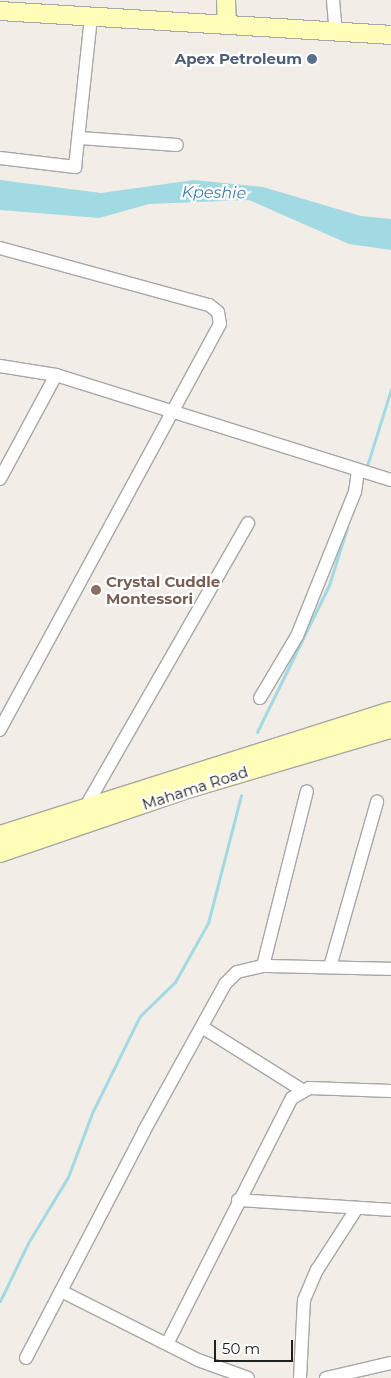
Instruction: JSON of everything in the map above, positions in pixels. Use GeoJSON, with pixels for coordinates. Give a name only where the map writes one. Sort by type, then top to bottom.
{"type":"FeatureCollection","features":[{"type":"Feature","properties":{"kind":"street"},"geometry":{"type":"LineString","coordinates":[[226,0],[227,25]]}},
{"type":"Feature","properties":{"kind":"street"},"geometry":{"type":"LineString","coordinates":[[333,0],[336,32]]}},
{"type":"Feature","properties":{"kind":"street"},"geometry":{"type":"LineString","coordinates":[[0,11],[391,35]]}},
{"type":"Feature","properties":{"kind":"street"},"geometry":{"type":"LineString","coordinates":[[0,167],[6,159],[69,170],[75,167],[80,138],[90,17]]}},
{"type":"Feature","properties":{"kind":"street"},"geometry":{"type":"LineString","coordinates":[[80,138],[177,145]]}},
{"type":"Feature","properties":{"kind":"street"},"geometry":{"type":"LineString","coordinates":[[0,248],[128,280],[218,312],[220,324],[177,411],[0,730]]}},
{"type":"Feature","properties":{"kind":"street"},"geometry":{"type":"LineString","coordinates":[[0,366],[56,375],[177,411],[386,479]]}},
{"type":"Feature","properties":{"kind":"street"},"geometry":{"type":"LineString","coordinates":[[0,479],[56,375]]}},
{"type":"Feature","properties":{"kind":"street"},"geometry":{"type":"LineString","coordinates":[[260,698],[297,636],[354,492],[359,471]]}},
{"type":"Feature","properties":{"kind":"street"},"geometry":{"type":"LineString","coordinates":[[86,806],[248,523]]}},
{"type":"Feature","properties":{"kind":"street","name":"Mahama Road"},"geometry":{"type":"LineString","coordinates":[[0,836],[86,806],[391,711]]}},
{"type":"Feature","properties":{"kind":"street","name":"Mahama Road"},"geometry":{"type":"LineString","coordinates":[[0,853],[190,788],[391,729]]}},
{"type":"Feature","properties":{"kind":"street"},"geometry":{"type":"LineString","coordinates":[[263,966],[307,791]]}},
{"type":"Feature","properties":{"kind":"street"},"geometry":{"type":"LineString","coordinates":[[330,968],[377,802]]}},
{"type":"Feature","properties":{"kind":"street"},"geometry":{"type":"LineString","coordinates":[[26,1358],[202,1028],[237,972],[263,966],[391,969]]}},
{"type":"Feature","properties":{"kind":"street"},"geometry":{"type":"LineString","coordinates":[[202,1028],[302,1090],[391,1091]]}},
{"type":"Feature","properties":{"kind":"street"},"geometry":{"type":"LineString","coordinates":[[168,1342],[238,1200],[292,1098],[302,1090]]}},
{"type":"Feature","properties":{"kind":"street"},"geometry":{"type":"LineString","coordinates":[[238,1200],[391,1210]]}},
{"type":"Feature","properties":{"kind":"street"},"geometry":{"type":"LineString","coordinates":[[300,1378],[304,1300],[316,1270],[357,1208]]}},
{"type":"Feature","properties":{"kind":"street"},"geometry":{"type":"LineString","coordinates":[[61,1291],[244,1378],[248,1378]]}},
{"type":"Feature","properties":{"kind":"street"},"geometry":{"type":"LineString","coordinates":[[326,1378],[391,1363]]}},
{"type":"Feature","properties":{"kind":"water","name":"Kpeshie"},"geometry":{"type":"Polygon","coordinates":[[[0,180],[101,193],[194,180],[263,187],[361,216],[391,219],[391,250],[349,244],[249,200],[149,204],[99,218],[0,210],[0,180]]]}},
{"type":"Feature","properties":{"kind":"waterway"},"geometry":{"type":"LineString","coordinates":[[366,469],[391,389]]}},
{"type":"Feature","properties":{"kind":"waterway"},"geometry":{"type":"LineString","coordinates":[[257,732],[329,585],[347,528]]}},
{"type":"Feature","properties":{"kind":"waterway"},"geometry":{"type":"LineString","coordinates":[[0,1301],[28,1243],[68,1177],[92,1113],[140,1016],[175,982],[208,923],[241,795]]}},
{"type":"Feature","properties":{"kind":"place","name":"Apex Petroleum"},"geometry":{"type":"Point","coordinates":[312,59]}},
{"type":"Feature","properties":{"kind":"place","name":"Crystal Cuddle Montessori"},"geometry":{"type":"Point","coordinates":[96,590]}}]}
